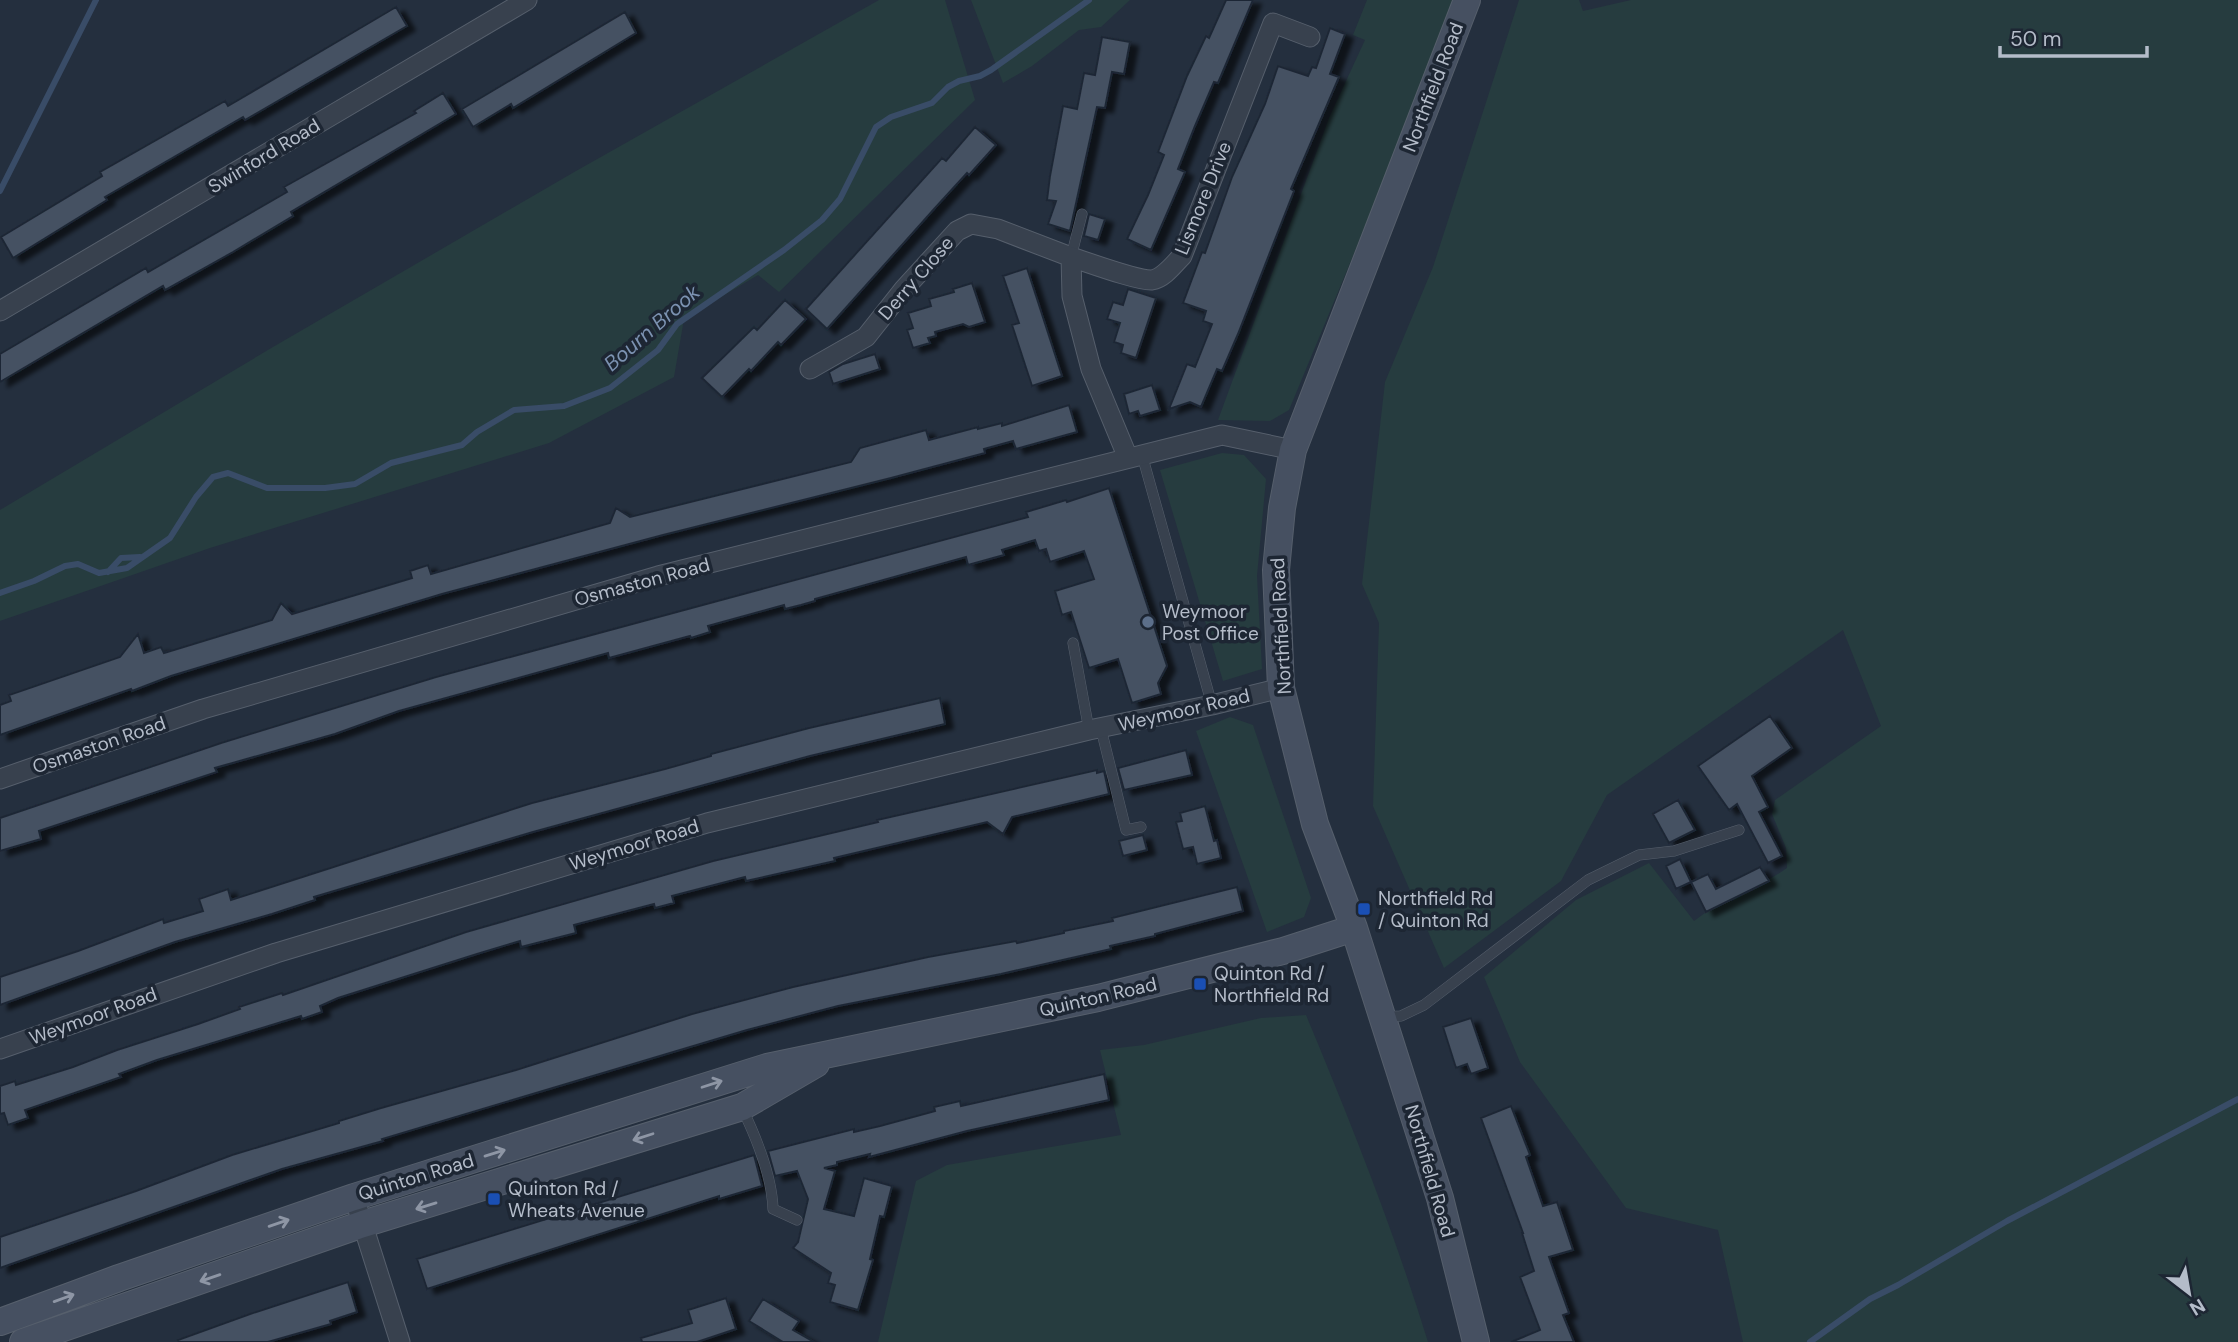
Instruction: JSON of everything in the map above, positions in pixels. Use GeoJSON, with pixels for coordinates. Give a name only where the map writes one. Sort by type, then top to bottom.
{"type":"FeatureCollection","features":[{"type":"Feature","properties":{"kind":"street","name":"Northfield Road"},"geometry":{"type":"LineString","coordinates":[[1467,0],[1293,450],[1282,508],[1276,570],[1281,688],[1315,824],[1354,928],[1440,1198],[1476,1342]]}},
{"type":"Feature","properties":{"kind":"street","name":"Swinford Road"},"geometry":{"type":"LineString","coordinates":[[0,311],[516,3]]}},
{"type":"Feature","properties":{"kind":"street","name":"Lismore Drive"},"geometry":{"type":"LineString","coordinates":[[1071,257],[1152,280],[1169,271],[1182,256],[1273,23],[1310,37]]}},
{"type":"Feature","properties":{"kind":"street","name":"Derry Close"},"geometry":{"type":"LineString","coordinates":[[810,369],[866,337],[904,289],[957,231],[971,224],[998,229],[1071,257]]}},
{"type":"Feature","properties":{"kind":"street"},"geometry":{"type":"LineString","coordinates":[[1071,257],[1072,296],[1091,369],[1135,456]]}},
{"type":"Feature","properties":{"kind":"street","name":"Osmaston Road"},"geometry":{"type":"LineString","coordinates":[[0,779],[203,709],[658,576],[1222,435],[1293,450]]}},
{"type":"Feature","properties":{"kind":"street","name":"Weymoor Road"},"geometry":{"type":"LineString","coordinates":[[0,1049],[276,953],[693,827],[1281,688]]}},
{"type":"Feature","properties":{"kind":"street","name":"Quinton Road"},"geometry":{"type":"LineString","coordinates":[[0,1322],[354,1197],[767,1067],[1098,998],[1283,951],[1354,928]]}},
{"type":"Feature","properties":{"kind":"street","name":"Quinton Road"},"geometry":{"type":"LineString","coordinates":[[23,1342],[363,1224],[742,1107],[838,1051]]}},
{"type":"Feature","properties":{"kind":"street"},"geometry":{"type":"LineString","coordinates":[[354,1197],[400,1342]]}},
{"type":"Feature","properties":{"kind":"lane"},"geometry":{"type":"LineString","coordinates":[[1071,257],[1082,214]]}},
{"type":"Feature","properties":{"kind":"lane"},"geometry":{"type":"LineString","coordinates":[[1135,456],[1212,705]]}},
{"type":"Feature","properties":{"kind":"lane"},"geometry":{"type":"LineString","coordinates":[[1073,643],[1095,730],[1126,830],[1141,827]]}},
{"type":"Feature","properties":{"kind":"lane"},"geometry":{"type":"LineString","coordinates":[[1383,1017],[1401,1016],[1424,1005],[1588,880],[1626,860],[1639,855],[1674,851],[1739,830]]}},
{"type":"Feature","properties":{"kind":"lane"},"geometry":{"type":"LineString","coordinates":[[742,1107],[758,1142],[773,1209],[797,1220]]}},
{"type":"Feature","properties":{"kind":"green space"},"geometry":{"type":"Polygon","coordinates":[[[879,0],[945,0],[975,100],[779,292],[758,275],[684,319],[674,377],[549,443],[210,548],[0,621],[0,510],[576,171],[879,0]]]}},
{"type":"Feature","properties":{"kind":"green space"},"geometry":{"type":"Polygon","coordinates":[[[971,0],[1130,0],[1101,27],[1079,30],[1032,66],[1003,83],[971,0]]]}},
{"type":"Feature","properties":{"kind":"green space"},"geometry":{"type":"Polygon","coordinates":[[[1367,0],[1456,0],[1289,410],[1270,421],[1218,420],[1329,118],[1365,40],[1353,35],[1367,0]]]}},
{"type":"Feature","properties":{"kind":"green space"},"geometry":{"type":"Polygon","coordinates":[[[1519,0],[1579,0],[1583,11],[1631,0],[2238,0],[2238,1342],[1743,1342],[1718,1230],[1626,1208],[1520,1062],[1484,977],[1576,900],[1649,863],[1694,921],[1716,906],[1787,868],[1786,848],[1772,814],[1775,800],[1881,726],[1843,630],[1607,795],[1561,881],[1444,968],[1373,806],[1379,623],[1362,584],[1385,382],[1433,267],[1519,0]]]}},
{"type":"Feature","properties":{"kind":"green space"},"geometry":{"type":"Polygon","coordinates":[[[1222,453],[1244,455],[1266,479],[1257,576],[1262,669],[1223,681],[1160,470],[1222,453]]]}},
{"type":"Feature","properties":{"kind":"green space"},"geometry":{"type":"Polygon","coordinates":[[[1230,717],[1253,725],[1311,898],[1304,917],[1267,932],[1196,731],[1230,717]]]}},
{"type":"Feature","properties":{"kind":"green space"},"geometry":{"type":"Polygon","coordinates":[[[1306,1015],[1371,1177],[1428,1342],[878,1342],[916,1181],[947,1165],[1121,1135],[1100,1050],[1144,1045],[1261,1018],[1306,1015]]]}},
{"type":"Feature","properties":{"kind":"building"},"geometry":{"type":"Polygon","coordinates":[[[1226,0],[1253,0],[1218,83],[1214,82],[1195,126],[1178,169],[1185,172],[1151,250],[1127,239],[1164,155],[1158,152],[1187,76],[1206,36],[1209,38],[1226,0]]]}},
{"type":"Feature","properties":{"kind":"building"},"geometry":{"type":"Polygon","coordinates":[[[396,7],[407,26],[105,197],[107,200],[13,258],[1,237],[102,176],[100,172],[225,101],[228,106],[396,7]]]}},
{"type":"Feature","properties":{"kind":"building"},"geometry":{"type":"Polygon","coordinates":[[[625,12],[636,33],[513,108],[511,104],[473,127],[462,109],[625,12]]]}},
{"type":"Feature","properties":{"kind":"building"},"geometry":{"type":"Polygon","coordinates":[[[1330,28],[1345,34],[1330,74],[1339,77],[1291,189],[1294,191],[1238,334],[1222,371],[1217,369],[1201,407],[1190,402],[1169,409],[1187,364],[1195,367],[1212,324],[1203,321],[1206,311],[1183,303],[1278,66],[1308,76],[1312,67],[1316,68],[1330,28]]]}},
{"type":"Feature","properties":{"kind":"building"},"geometry":{"type":"Polygon","coordinates":[[[1102,37],[1130,42],[1124,74],[1112,72],[1105,108],[1097,107],[1070,231],[1048,224],[1056,201],[1047,200],[1050,176],[1063,106],[1077,109],[1084,73],[1095,75],[1102,37]]]}},
{"type":"Feature","properties":{"kind":"building"},"geometry":{"type":"Polygon","coordinates":[[[443,93],[456,114],[291,212],[293,216],[233,252],[165,290],[163,286],[0,382],[0,354],[146,268],[148,272],[287,192],[284,187],[416,113],[414,111],[443,93]]]}},
{"type":"Feature","properties":{"kind":"building"},"geometry":{"type":"Polygon","coordinates":[[[975,127],[996,145],[969,175],[967,173],[827,329],[806,309],[942,158],[946,161],[975,127]]]}},
{"type":"Feature","properties":{"kind":"building"},"geometry":{"type":"Polygon","coordinates":[[[1089,214],[1105,219],[1098,240],[1084,236],[1089,214]]]}},
{"type":"Feature","properties":{"kind":"building"},"geometry":{"type":"Polygon","coordinates":[[[1027,268],[1062,376],[1032,386],[1012,325],[1019,323],[1003,276],[1027,268]]]}},
{"type":"Feature","properties":{"kind":"building"},"geometry":{"type":"Polygon","coordinates":[[[972,283],[985,322],[969,327],[963,324],[935,332],[936,336],[928,338],[930,343],[913,348],[907,330],[913,328],[908,313],[931,306],[929,299],[954,292],[953,289],[972,283]]]}},
{"type":"Feature","properties":{"kind":"building"},"geometry":{"type":"Polygon","coordinates":[[[1128,289],[1156,298],[1136,358],[1121,353],[1123,345],[1114,342],[1120,323],[1107,319],[1113,302],[1123,305],[1128,289]]]}},
{"type":"Feature","properties":{"kind":"building"},"geometry":{"type":"Polygon","coordinates":[[[785,300],[806,319],[781,345],[778,342],[722,397],[702,378],[754,327],[757,330],[785,300]]]}},
{"type":"Feature","properties":{"kind":"building"},"geometry":{"type":"Polygon","coordinates":[[[875,354],[880,369],[833,384],[829,372],[843,364],[875,354]]]}},
{"type":"Feature","properties":{"kind":"building"},"geometry":{"type":"Polygon","coordinates":[[[1152,385],[1160,410],[1140,416],[1138,411],[1129,414],[1124,394],[1152,385]]]}},
{"type":"Feature","properties":{"kind":"building"},"geometry":{"type":"Polygon","coordinates":[[[1069,405],[1077,432],[1016,449],[1013,441],[984,449],[985,453],[442,594],[171,676],[0,735],[0,705],[11,701],[9,695],[120,657],[138,634],[144,653],[161,647],[164,653],[272,620],[281,603],[292,614],[412,578],[410,571],[428,565],[431,574],[610,523],[616,508],[630,517],[851,462],[860,448],[926,430],[929,440],[978,427],[1002,423],[1002,426],[1069,405]]]}},
{"type":"Feature","properties":{"kind":"building"},"geometry":{"type":"Polygon","coordinates":[[[1109,488],[1167,666],[1158,683],[1161,694],[1132,703],[1118,659],[1089,668],[1071,612],[1062,615],[1055,591],[1094,579],[1084,551],[1050,562],[1046,549],[1039,551],[1035,540],[1002,550],[1004,555],[968,565],[966,557],[801,605],[785,609],[784,605],[708,626],[710,632],[691,638],[690,636],[609,658],[608,653],[399,711],[335,734],[215,768],[217,772],[39,831],[41,839],[0,851],[0,818],[221,743],[436,677],[1028,517],[1026,512],[1109,488]]]}},
{"type":"Feature","properties":{"kind":"building"},"geometry":{"type":"Polygon","coordinates":[[[940,698],[945,724],[810,756],[533,832],[314,897],[315,900],[175,942],[0,1005],[0,977],[163,919],[164,923],[203,911],[199,899],[228,889],[231,900],[532,803],[809,728],[940,698]]]}},
{"type":"Feature","properties":{"kind":"building"},"geometry":{"type":"Polygon","coordinates":[[[1770,716],[1792,748],[1752,776],[1768,807],[1759,812],[1782,856],[1768,863],[1737,804],[1729,810],[1698,766],[1770,716]]]}},
{"type":"Feature","properties":{"kind":"building"},"geometry":{"type":"Polygon","coordinates":[[[1186,750],[1192,775],[1124,790],[1118,768],[1186,750]]]}},
{"type":"Feature","properties":{"kind":"building"},"geometry":{"type":"Polygon","coordinates":[[[1097,770],[1097,773],[1104,771],[1109,794],[1012,817],[1003,834],[987,822],[834,858],[835,861],[746,881],[745,877],[672,896],[674,903],[655,908],[654,904],[574,925],[576,933],[521,947],[520,941],[477,954],[338,998],[320,1006],[322,1012],[302,1019],[301,1016],[157,1060],[119,1074],[121,1077],[25,1110],[28,1118],[8,1125],[4,1113],[0,1114],[0,1086],[15,1081],[16,1085],[73,1067],[240,1009],[239,1007],[282,993],[283,995],[466,932],[713,861],[1097,770]]]}},
{"type":"Feature","properties":{"kind":"building"},"geometry":{"type":"Polygon","coordinates":[[[1678,800],[1695,830],[1669,843],[1653,814],[1678,800]]]}},
{"type":"Feature","properties":{"kind":"building"},"geometry":{"type":"Polygon","coordinates":[[[1205,806],[1221,858],[1197,864],[1193,847],[1183,849],[1176,822],[1182,821],[1180,813],[1205,806]]]}},
{"type":"Feature","properties":{"kind":"building"},"geometry":{"type":"Polygon","coordinates":[[[1143,835],[1147,850],[1123,856],[1119,841],[1143,835]]]}},
{"type":"Feature","properties":{"kind":"building"},"geometry":{"type":"Polygon","coordinates":[[[1680,859],[1691,882],[1676,889],[1666,866],[1680,859]]]}},
{"type":"Feature","properties":{"kind":"building"},"geometry":{"type":"Polygon","coordinates":[[[1760,867],[1769,881],[1706,912],[1691,882],[1708,874],[1716,889],[1760,867]]]}},
{"type":"Feature","properties":{"kind":"building"},"geometry":{"type":"Polygon","coordinates":[[[1237,887],[1243,911],[1110,946],[1111,949],[838,1006],[747,1030],[282,1169],[0,1268],[0,1237],[232,1155],[381,1108],[516,1070],[692,1014],[793,987],[928,957],[1064,933],[1113,921],[1112,918],[1237,887]]]}},
{"type":"Feature","properties":{"kind":"building"},"geometry":{"type":"Polygon","coordinates":[[[1471,1018],[1488,1068],[1471,1074],[1467,1064],[1456,1068],[1443,1027],[1471,1018]]]}},
{"type":"Feature","properties":{"kind":"building"},"geometry":{"type":"Polygon","coordinates":[[[1104,1074],[1109,1100],[967,1131],[869,1157],[870,1154],[824,1168],[835,1171],[824,1209],[854,1216],[864,1178],[892,1186],[884,1217],[880,1216],[870,1259],[873,1260],[858,1310],[830,1302],[835,1285],[828,1283],[831,1273],[793,1248],[798,1242],[808,1199],[797,1171],[775,1176],[768,1151],[854,1129],[854,1132],[880,1126],[960,1101],[961,1106],[1104,1074]]]}},
{"type":"Feature","properties":{"kind":"building"},"geometry":{"type":"Polygon","coordinates":[[[1511,1106],[1530,1155],[1526,1157],[1543,1206],[1557,1202],[1573,1250],[1549,1257],[1569,1313],[1563,1315],[1574,1342],[1511,1342],[1540,1330],[1520,1277],[1534,1271],[1481,1118],[1511,1106]]]}},
{"type":"Feature","properties":{"kind":"building"},"geometry":{"type":"Polygon","coordinates":[[[754,1155],[762,1186],[719,1199],[719,1196],[427,1289],[417,1259],[754,1155]]]}},
{"type":"Feature","properties":{"kind":"building"},"geometry":{"type":"Polygon","coordinates":[[[348,1282],[357,1312],[330,1321],[331,1324],[268,1342],[178,1340],[250,1314],[348,1282]]]}},
{"type":"Feature","properties":{"kind":"building"},"geometry":{"type":"Polygon","coordinates":[[[726,1298],[736,1329],[697,1342],[642,1342],[641,1338],[692,1323],[688,1310],[726,1298]]]}},
{"type":"Feature","properties":{"kind":"building"},"geometry":{"type":"Polygon","coordinates":[[[763,1299],[799,1321],[793,1330],[814,1342],[783,1342],[749,1321],[763,1299]]]}},
{"type":"Feature","properties":{"kind":"waterway"},"geometry":{"type":"LineString","coordinates":[[0,191],[96,0]]}},
{"type":"Feature","properties":{"kind":"waterway","name":"Bourn Brook"},"geometry":{"type":"LineString","coordinates":[[0,593],[65,566],[78,564],[99,573],[127,568],[170,538],[196,497],[213,477],[228,473],[267,488],[325,488],[355,484],[391,463],[462,445],[477,432],[514,410],[564,406],[610,388],[658,350],[677,324],[784,250],[822,220],[840,199],[876,127],[891,117],[932,103],[948,87],[959,81],[991,70],[1089,0]]}},
{"type":"Feature","properties":{"kind":"waterway","name":"Bourn Brook"},"geometry":{"type":"LineString","coordinates":[[108,572],[121,558],[140,557]]}},
{"type":"Feature","properties":{"kind":"waterway"},"geometry":{"type":"LineString","coordinates":[[1810,1342],[1870,1299],[2007,1221],[2238,1099]]}},
{"type":"Feature","properties":{"kind":"place","name":"Weymoor Post Office"},"geometry":{"type":"Point","coordinates":[1148,622]}},
{"type":"Feature","properties":{"kind":"place","name":"Northfield Rd / Quinton Rd"},"geometry":{"type":"Point","coordinates":[1364,909]}},
{"type":"Feature","properties":{"kind":"place","name":"Quinton Rd / Northfield Rd"},"geometry":{"type":"Point","coordinates":[1200,984]}},
{"type":"Feature","properties":{"kind":"place","name":"Quinton Rd / Wheats Avenue"},"geometry":{"type":"Point","coordinates":[494,1199]}}]}
